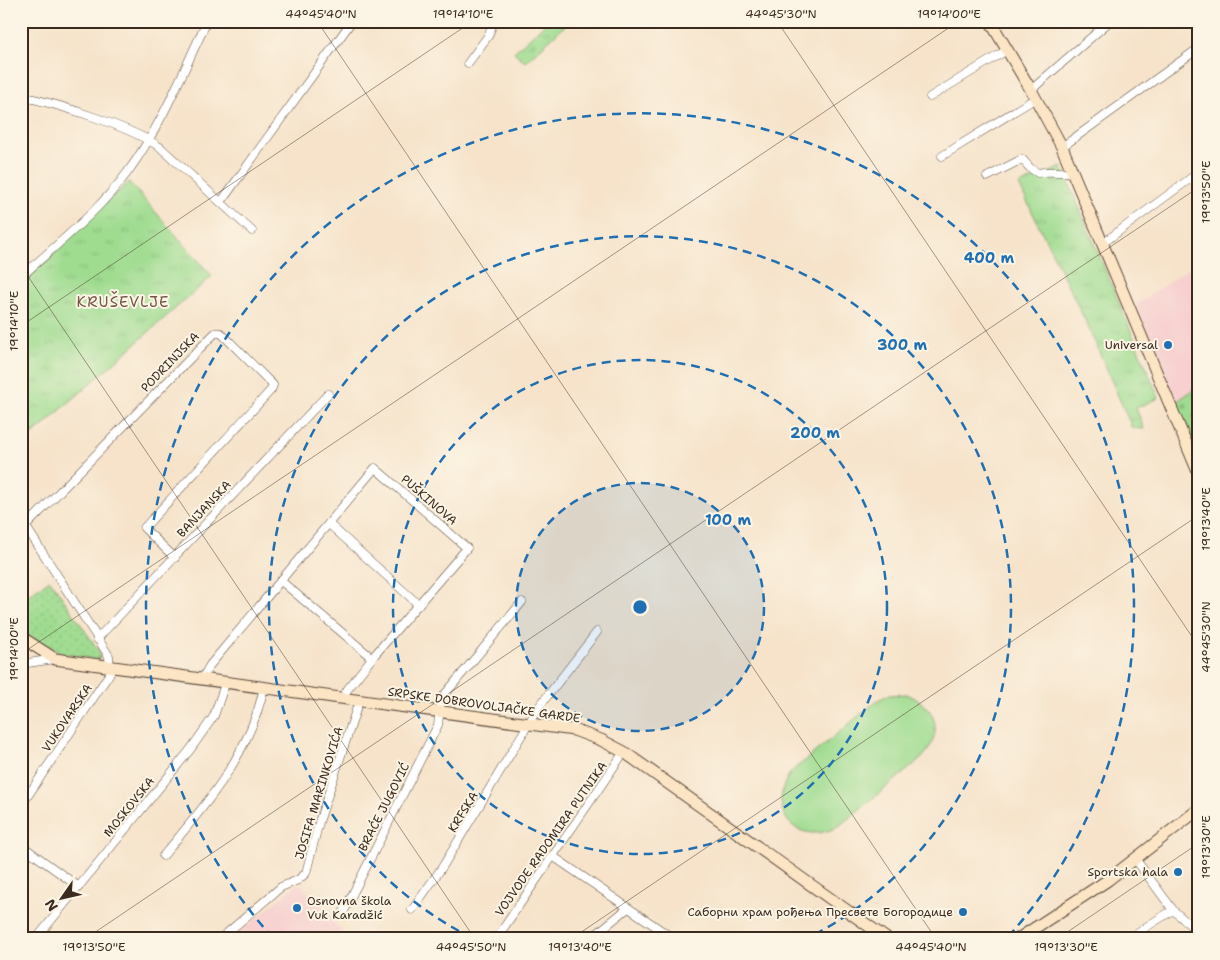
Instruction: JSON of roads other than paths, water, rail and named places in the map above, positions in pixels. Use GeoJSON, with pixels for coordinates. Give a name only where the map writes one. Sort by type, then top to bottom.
{"type":"FeatureCollection","features":[{"type":"Feature","properties":{"kind":"main road"},"geometry":{"type":"LineString","coordinates":[[990,21],[1062,147],[1199,474]]}},
{"type":"Feature","properties":{"kind":"main road","name":"SRPSKE DOBROVOLJAČKE GARDE"},"geometry":{"type":"LineString","coordinates":[[21,637],[55,659],[264,686],[359,701],[574,730],[601,740],[624,752],[888,939]]}},
{"type":"Feature","properties":{"kind":"main road"},"geometry":{"type":"LineString","coordinates":[[1018,939],[1080,900],[1136,860],[1199,809]]}},
{"type":"Feature","properties":{"kind":"street"},"geometry":{"type":"LineString","coordinates":[[21,277],[107,196],[127,173],[150,140],[207,21]]}},
{"type":"Feature","properties":{"kind":"street"},"geometry":{"type":"LineString","coordinates":[[221,202],[352,21]]}},
{"type":"Feature","properties":{"kind":"street"},"geometry":{"type":"LineString","coordinates":[[468,63],[488,36],[494,21]]}},
{"type":"Feature","properties":{"kind":"street"},"geometry":{"type":"LineString","coordinates":[[942,156],[1033,94],[1110,21]]}},
{"type":"Feature","properties":{"kind":"street"},"geometry":{"type":"LineString","coordinates":[[1062,147],[1199,48]]}},
{"type":"Feature","properties":{"kind":"street"},"geometry":{"type":"LineString","coordinates":[[930,97],[1007,50]]}},
{"type":"Feature","properties":{"kind":"street"},"geometry":{"type":"LineString","coordinates":[[21,96],[82,114],[150,140],[252,231]]}},
{"type":"Feature","properties":{"kind":"street"},"geometry":{"type":"LineString","coordinates":[[987,177],[1022,159],[1030,168],[1038,173],[1051,170],[1059,173],[1072,172]]}},
{"type":"Feature","properties":{"kind":"street"},"geometry":{"type":"LineString","coordinates":[[1103,243],[1199,172]]}},
{"type":"Feature","properties":{"kind":"street","name":"PODRINJSKA"},"geometry":{"type":"LineString","coordinates":[[111,666],[108,656],[24,523],[215,333],[221,333],[273,385],[271,390],[144,528],[175,558]]}},
{"type":"Feature","properties":{"kind":"street","name":"BANJANSKA"},"geometry":{"type":"LineString","coordinates":[[97,639],[328,394]]}},
{"type":"Feature","properties":{"kind":"street","name":"PUŠKINOVA"},"geometry":{"type":"LineString","coordinates":[[202,679],[210,665],[375,468],[467,548],[372,658],[346,690],[343,698]]}},
{"type":"Feature","properties":{"kind":"street"},"geometry":{"type":"LineString","coordinates":[[328,524],[419,605]]}},
{"type":"Feature","properties":{"kind":"street"},"geometry":{"type":"LineString","coordinates":[[282,581],[372,658]]}},
{"type":"Feature","properties":{"kind":"street","name":"BRAĆE JUGOVIĆ"},"geometry":{"type":"LineString","coordinates":[[344,911],[438,726],[438,712],[441,699],[522,602]]}},
{"type":"Feature","properties":{"kind":"street","name":"KRFSKA"},"geometry":{"type":"LineString","coordinates":[[412,910],[442,866],[538,708],[597,632]]}},
{"type":"Feature","properties":{"kind":"street"},"geometry":{"type":"LineString","coordinates":[[21,664],[55,659]]}},
{"type":"Feature","properties":{"kind":"street","name":"VUKOVARSKA"},"geometry":{"type":"LineString","coordinates":[[21,806],[110,673],[111,666]]}},
{"type":"Feature","properties":{"kind":"street","name":"MOSKOVSKA"},"geometry":{"type":"LineString","coordinates":[[36,939],[208,725],[220,704],[226,682]]}},
{"type":"Feature","properties":{"kind":"street"},"geometry":{"type":"LineString","coordinates":[[163,856],[206,806],[228,773],[248,735],[264,686]]}},
{"type":"Feature","properties":{"kind":"street","name":"JOSIFA MARINKOVIĆA"},"geometry":{"type":"LineString","coordinates":[[220,939],[281,887],[298,880],[306,873],[319,822],[359,701]]}},
{"type":"Feature","properties":{"kind":"street","name":"VOJVODE RADOMIRA PUTNIKA"},"geometry":{"type":"LineString","coordinates":[[496,939],[624,752]]}},
{"type":"Feature","properties":{"kind":"street"},"geometry":{"type":"LineString","coordinates":[[21,845],[79,887]]}},
{"type":"Feature","properties":{"kind":"street"},"geometry":{"type":"LineString","coordinates":[[554,856],[674,939]]}},
{"type":"Feature","properties":{"kind":"street"},"geometry":{"type":"LineString","coordinates":[[1136,860],[1173,910],[1199,932]]}},
{"type":"Feature","properties":{"kind":"street"},"geometry":{"type":"LineString","coordinates":[[590,939],[628,908]]}},
{"type":"Feature","properties":{"kind":"street"},"geometry":{"type":"LineString","coordinates":[[1127,939],[1173,910]]}},
{"type":"Feature","properties":{"kind":"place","name":"Universal"},"geometry":{"type":"Point","coordinates":[1168,345]}},
{"type":"Feature","properties":{"kind":"place","name":"Sportska hala"},"geometry":{"type":"Point","coordinates":[1178,872]}},
{"type":"Feature","properties":{"kind":"place","name":"Osnovna škola Vuk Karadžić"},"geometry":{"type":"Point","coordinates":[297,908]}},
{"type":"Feature","properties":{"kind":"place","name":"Саборни храм рођења Пресвете Богородице"},"geometry":{"type":"Point","coordinates":[963,912]}},
{"type":"Feature","properties":{"kind":"district","name":"KRUŠEVLJE"},"geometry":{"type":"Point","coordinates":[123,302]}}]}
